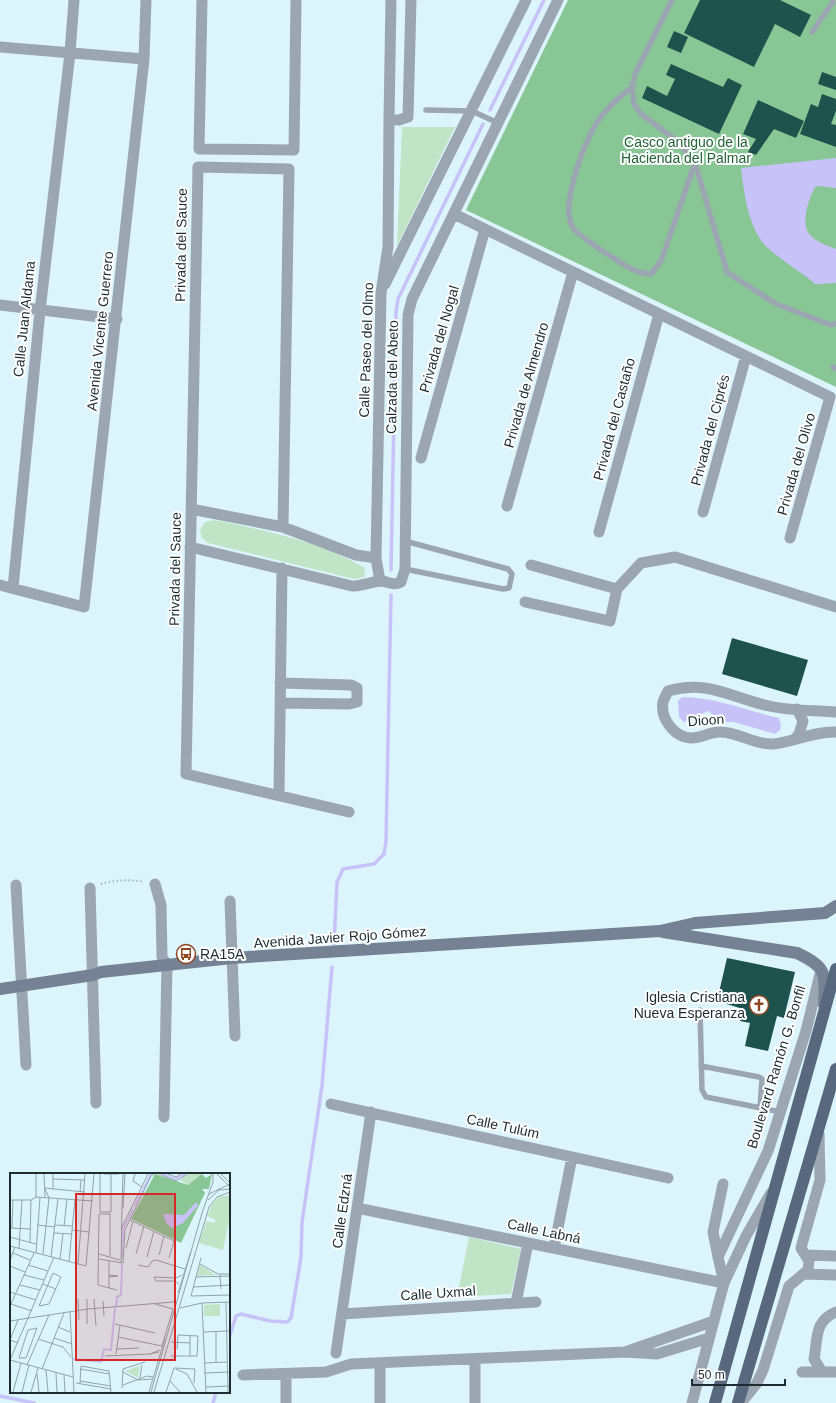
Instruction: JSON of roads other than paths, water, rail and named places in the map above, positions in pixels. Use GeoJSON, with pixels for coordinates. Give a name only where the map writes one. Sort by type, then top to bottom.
{"type":"FeatureCollection","features":[{"type":"Feature","properties":{"kind":"main road","name":"Boulevard Ramón G. Bonfil"},"geometry":{"type":"LineString","coordinates":[[715,1403],[836,969]]}},
{"type":"Feature","properties":{"kind":"main road"},"geometry":{"type":"LineString","coordinates":[[738,1403],[819,1129],[831,1100],[836,1069]]}},
{"type":"Feature","properties":{"kind":"street","name":"Calle Juan Aldama"},"geometry":{"type":"LineString","coordinates":[[13,588],[40,310],[70,53],[74,0]]}},
{"type":"Feature","properties":{"kind":"street","name":"Avenida Vicente Guerrero"},"geometry":{"type":"LineString","coordinates":[[13,588],[84,607],[117,319],[144,58],[146,0]]}},
{"type":"Feature","properties":{"kind":"street"},"geometry":{"type":"LineString","coordinates":[[202,0],[200,149],[286,150],[294,150],[296,0]]}},
{"type":"Feature","properties":{"kind":"street","name":"Calle Paseo del Olmo"},"geometry":{"type":"LineString","coordinates":[[380,581],[376,558],[381,293],[388,247],[391,0]]}},
{"type":"Feature","properties":{"kind":"street"},"geometry":{"type":"LineString","coordinates":[[389,119],[399,120],[408,117],[411,0]]}},
{"type":"Feature","properties":{"kind":"street"},"geometry":{"type":"LineString","coordinates":[[381,293],[526,0]]}},
{"type":"Feature","properties":{"kind":"street","name":"Calzada del Abeto"},"geometry":{"type":"LineString","coordinates":[[405,569],[408,315],[412,299],[558,0]]}},
{"type":"Feature","properties":{"kind":"street"},"geometry":{"type":"LineString","coordinates":[[0,47],[144,58]]}},
{"type":"Feature","properties":{"kind":"street","name":"Privada del Sauce"},"geometry":{"type":"LineString","coordinates":[[279,794],[186,774],[198,167],[290,169],[283,527]]}},
{"type":"Feature","properties":{"kind":"street"},"geometry":{"type":"LineString","coordinates":[[454,214],[746,356]]}},
{"type":"Feature","properties":{"kind":"street","name":"Privada del Nogal"},"geometry":{"type":"LineString","coordinates":[[421,458],[486,229]]}},
{"type":"Feature","properties":{"kind":"street","name":"Privada de Almendro"},"geometry":{"type":"LineString","coordinates":[[507,506],[573,272]]}},
{"type":"Feature","properties":{"kind":"street"},"geometry":{"type":"LineString","coordinates":[[0,306],[117,319]]}},
{"type":"Feature","properties":{"kind":"street","name":"Privada del Castaño"},"geometry":{"type":"LineString","coordinates":[[598,532],[659,314]]}},
{"type":"Feature","properties":{"kind":"street","name":"Privada del Olivo"},"geometry":{"type":"LineString","coordinates":[[746,356],[830,397],[790,538]]}},
{"type":"Feature","properties":{"kind":"street","name":"Privada del Ciprés"},"geometry":{"type":"LineString","coordinates":[[703,512],[746,356]]}},
{"type":"Feature","properties":{"kind":"street"},"geometry":{"type":"LineString","coordinates":[[191,509],[283,527],[356,555],[376,558]]}},
{"type":"Feature","properties":{"kind":"street"},"geometry":{"type":"LineString","coordinates":[[190,547],[352,586],[366,585],[380,581],[395,585],[401,582],[405,569]]}},
{"type":"Feature","properties":{"kind":"street"},"geometry":{"type":"LineString","coordinates":[[525,602],[610,621],[617,588],[641,564],[675,557],[836,607]]}},
{"type":"Feature","properties":{"kind":"street"},"geometry":{"type":"LineString","coordinates":[[531,565],[617,588]]}},
{"type":"Feature","properties":{"kind":"street"},"geometry":{"type":"LineString","coordinates":[[282,568],[279,794],[349,812]]}},
{"type":"Feature","properties":{"kind":"street"},"geometry":{"type":"LineString","coordinates":[[0,585],[13,588]]}},
{"type":"Feature","properties":{"kind":"street"},"geometry":{"type":"LineString","coordinates":[[280,682],[351,685],[357,688],[358,693],[357,702],[349,704],[280,703]]}},
{"type":"Feature","properties":{"kind":"street","name":"Dioon"},"geometry":{"type":"LineString","coordinates":[[836,712],[770,706],[744,700],[721,691],[697,686],[685,686],[668,691],[663,701],[663,712],[669,726],[679,736],[692,738],[719,732],[734,733],[772,744],[819,733],[836,732]]}},
{"type":"Feature","properties":{"kind":"street"},"geometry":{"type":"LineString","coordinates":[[795,739],[800,734],[803,721],[797,709]]}},
{"type":"Feature","properties":{"kind":"street"},"geometry":{"type":"LineString","coordinates":[[155,884],[161,905],[162,957],[167,965],[164,1117]]}},
{"type":"Feature","properties":{"kind":"street"},"geometry":{"type":"LineString","coordinates":[[16,885],[26,1065]]}},
{"type":"Feature","properties":{"kind":"street"},"geometry":{"type":"LineString","coordinates":[[90,888],[96,1102]]}},
{"type":"Feature","properties":{"kind":"street"},"geometry":{"type":"LineString","coordinates":[[230,901],[235,1036]]}},
{"type":"Feature","properties":{"kind":"street","name":"Avenida Javier Rojo Gómez"},"geometry":{"type":"LineString","coordinates":[[0,989],[93,975],[101,972],[232,958],[660,931],[695,923],[825,913],[836,906]]}},
{"type":"Feature","properties":{"kind":"street","name":"Avenida Javier Rojo Gómez"},"geometry":{"type":"LineString","coordinates":[[660,931],[797,953],[816,962],[821,970]]}},
{"type":"Feature","properties":{"kind":"street"},"geometry":{"type":"LineString","coordinates":[[821,970],[825,976],[824,1010]]}},
{"type":"Feature","properties":{"kind":"street","name":"Boulevard Ramón G. Bonfil"},"geometry":{"type":"LineString","coordinates":[[724,1283],[718,1257],[768,1151],[806,1031],[821,970]]}},
{"type":"Feature","properties":{"kind":"street","name":"Calle Tulúm"},"geometry":{"type":"LineString","coordinates":[[331,1104],[668,1178]]}},
{"type":"Feature","properties":{"kind":"street","name":"Calle Edzná"},"geometry":{"type":"LineString","coordinates":[[336,1354],[371,1112]]}},
{"type":"Feature","properties":{"kind":"street"},"geometry":{"type":"LineString","coordinates":[[742,1403],[757,1383],[763,1370],[789,1286],[808,1270],[809,1261],[801,1248],[820,1180],[819,1129]]}},
{"type":"Feature","properties":{"kind":"street"},"geometry":{"type":"LineString","coordinates":[[554,1248],[572,1157]]}},
{"type":"Feature","properties":{"kind":"street"},"geometry":{"type":"LineString","coordinates":[[718,1257],[713,1232],[723,1184]]}},
{"type":"Feature","properties":{"kind":"street","name":"Boulevard Ramón G. Bonfil"},"geometry":{"type":"LineString","coordinates":[[692,1403],[724,1283],[746,1236],[776,1184]]}},
{"type":"Feature","properties":{"kind":"street","name":"Calle Labná"},"geometry":{"type":"LineString","coordinates":[[357,1208],[724,1283]]}},
{"type":"Feature","properties":{"kind":"street"},"geometry":{"type":"LineString","coordinates":[[516,1303],[528,1243]]}},
{"type":"Feature","properties":{"kind":"street"},"geometry":{"type":"LineString","coordinates":[[806,1255],[836,1256]]}},
{"type":"Feature","properties":{"kind":"street"},"geometry":{"type":"LineString","coordinates":[[816,1274],[819,1256]]}},
{"type":"Feature","properties":{"kind":"street"},"geometry":{"type":"LineString","coordinates":[[804,1274],[836,1275]]}},
{"type":"Feature","properties":{"kind":"street","name":"Calle Uxmal"},"geometry":{"type":"LineString","coordinates":[[342,1314],[536,1302]]}},
{"type":"Feature","properties":{"kind":"street"},"geometry":{"type":"LineString","coordinates":[[822,1372],[814,1359],[820,1324],[824,1318],[836,1312]]}},
{"type":"Feature","properties":{"kind":"street"},"geometry":{"type":"LineString","coordinates":[[625,1352],[714,1321]]}},
{"type":"Feature","properties":{"kind":"street"},"geometry":{"type":"LineString","coordinates":[[243,1375],[326,1372],[351,1364],[625,1352],[657,1354],[709,1338]]}},
{"type":"Feature","properties":{"kind":"street"},"geometry":{"type":"LineString","coordinates":[[475,1359],[475,1403]]}},
{"type":"Feature","properties":{"kind":"street"},"geometry":{"type":"LineString","coordinates":[[380,1363],[380,1403]]}},
{"type":"Feature","properties":{"kind":"street"},"geometry":{"type":"LineString","coordinates":[[802,1372],[836,1372]]}},
{"type":"Feature","properties":{"kind":"street"},"geometry":{"type":"LineString","coordinates":[[286,1374],[286,1403]]}},
{"type":"Feature","properties":{"kind":"lane"},"geometry":{"type":"LineString","coordinates":[[672,0],[635,74],[632,87],[634,104],[641,114],[676,140],[695,163],[727,272],[776,304],[831,325],[836,323]]}},
{"type":"Feature","properties":{"kind":"lane"},"geometry":{"type":"LineString","coordinates":[[812,32],[833,1]]}},
{"type":"Feature","properties":{"kind":"lane"},"geometry":{"type":"LineString","coordinates":[[632,87],[618,98],[596,124],[585,148],[570,195],[568,208],[573,228],[599,248],[639,273],[651,274],[661,261],[695,163]]}},
{"type":"Feature","properties":{"kind":"lane"},"geometry":{"type":"LineString","coordinates":[[426,110],[472,111],[498,123]]}},
{"type":"Feature","properties":{"kind":"lane"},"geometry":{"type":"LineString","coordinates":[[405,541],[508,570],[512,574],[509,588],[503,589],[405,569]]}},
{"type":"Feature","properties":{"kind":"lane"},"geometry":{"type":"LineString","coordinates":[[700,1010],[702,1090],[706,1097],[781,1112]]}},
{"type":"Feature","properties":{"kind":"lane"},"geometry":{"type":"LineString","coordinates":[[701,1066],[759,1077],[762,1079],[760,1108]]}},
{"type":"Feature","properties":{"kind":"waterway"},"geometry":{"type":"LineString","coordinates":[[490,110],[544,0]]}},
{"type":"Feature","properties":{"kind":"waterway"},"geometry":{"type":"LineString","coordinates":[[391,570],[396,312],[398,299],[483,124]]}},
{"type":"Feature","properties":{"kind":"waterway"},"geometry":{"type":"LineString","coordinates":[[334,944],[337,882],[343,869],[374,864],[384,854],[386,841],[391,595]]}},
{"type":"Feature","properties":{"kind":"waterway"},"geometry":{"type":"LineString","coordinates":[[230,1335],[236,1316],[241,1314],[270,1321],[287,1322],[291,1318],[301,1257],[302,1222],[322,1086],[332,967]]}},
{"type":"Feature","properties":{"kind":"waterway"},"geometry":{"type":"LineString","coordinates":[[213,1403],[216,1393]]}},
{"type":"Feature","properties":{"kind":"waterway"},"geometry":{"type":"LineString","coordinates":[[0,1396],[34,1403]]}},
{"type":"Feature","properties":{"kind":"place","name":"RA15A"},"geometry":{"type":"Point","coordinates":[186,954]}},
{"type":"Feature","properties":{"kind":"place","name":"Iglesia Cristiana Nueva Esperanza"},"geometry":{"type":"Point","coordinates":[759,1005]}},
{"type":"Feature","properties":{"kind":"park label","name":"Casco antiguo de la Hacienda del Palmar"},"geometry":{"type":"Point","coordinates":[686,150]}}]}
